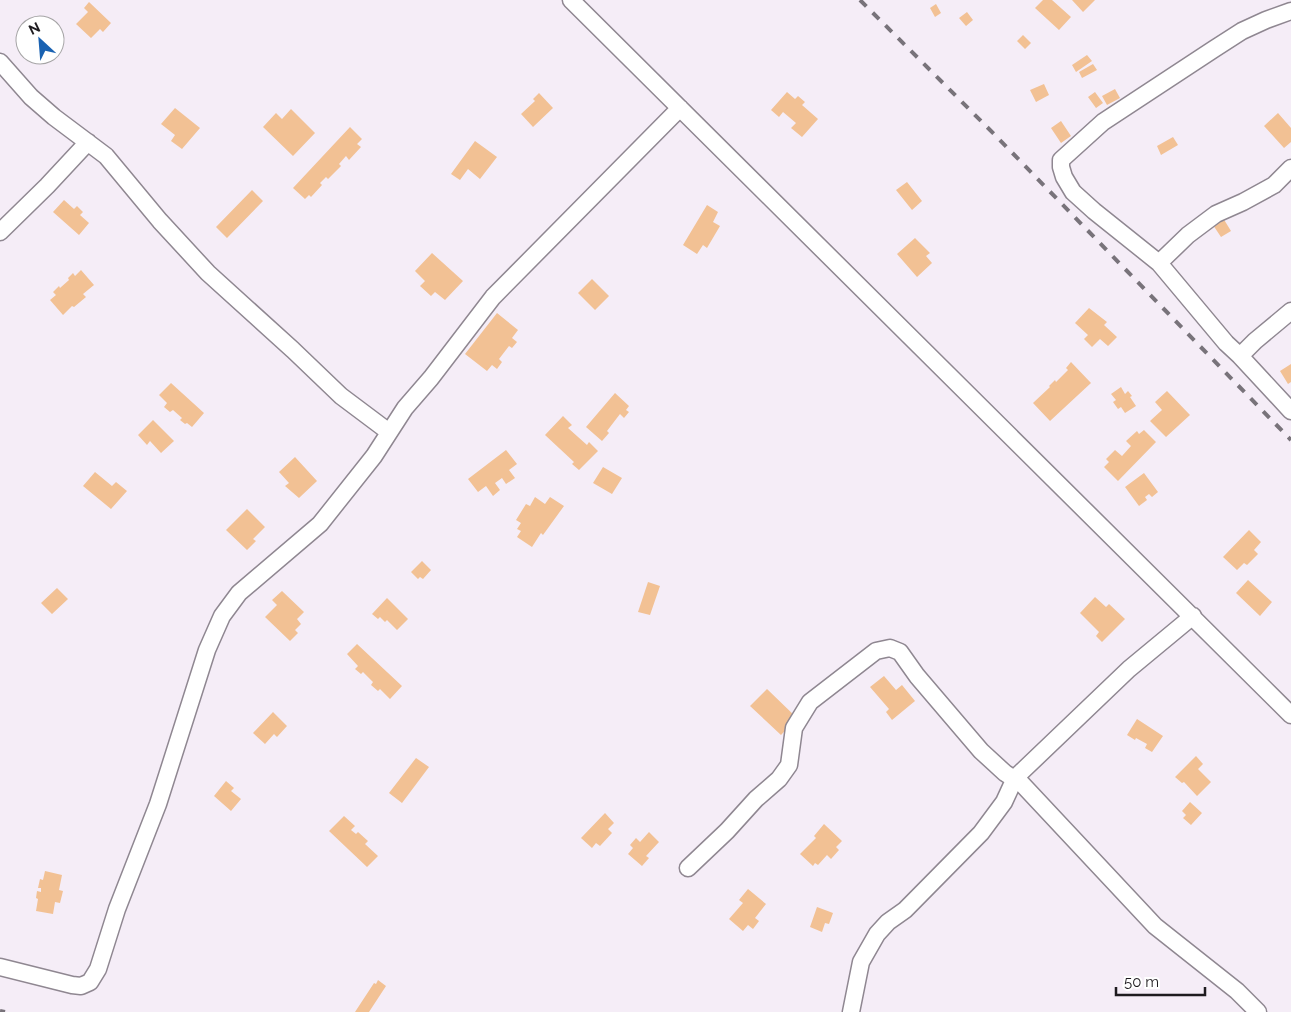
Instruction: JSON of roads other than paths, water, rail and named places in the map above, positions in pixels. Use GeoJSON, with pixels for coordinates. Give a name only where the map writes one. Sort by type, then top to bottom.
{"type":"FeatureCollection","features":[{"type":"Feature","properties":{"kind":"street"},"geometry":{"type":"LineString","coordinates":[[571,0],[1291,715]]}},
{"type":"Feature","properties":{"kind":"street"},"geometry":{"type":"LineString","coordinates":[[1291,11],[1250,28],[1214,48],[1103,122],[1061,160],[1060,167],[1073,192],[1159,263],[1226,343],[1291,411]]}},
{"type":"Feature","properties":{"kind":"street"},"geometry":{"type":"LineString","coordinates":[[0,62],[31,97],[75,134],[106,156],[160,221],[208,273],[341,396],[389,432]]}},
{"type":"Feature","properties":{"kind":"street"},"geometry":{"type":"LineString","coordinates":[[0,966],[72,985],[81,986],[90,982],[98,969],[118,909],[158,804],[207,650],[222,616],[239,593],[320,524],[374,456],[405,408],[431,378],[493,296],[680,108]]}},
{"type":"Feature","properties":{"kind":"street"},"geometry":{"type":"LineString","coordinates":[[0,232],[88,142]]}},
{"type":"Feature","properties":{"kind":"street"},"geometry":{"type":"LineString","coordinates":[[1159,263],[1188,235],[1216,214],[1274,185],[1291,168]]}},
{"type":"Feature","properties":{"kind":"street"},"geometry":{"type":"LineString","coordinates":[[1240,356],[1254,341],[1291,311]]}},
{"type":"Feature","properties":{"kind":"street"},"geometry":{"type":"LineString","coordinates":[[851,1012],[861,962],[877,934],[888,922],[905,910],[981,833],[1004,802],[1015,778],[1129,669],[1193,616]]}},
{"type":"Feature","properties":{"kind":"street"},"geometry":{"type":"LineString","coordinates":[[688,868],[727,831],[756,798],[779,779],[789,765],[794,728],[810,702],[876,651],[890,648],[900,652],[917,676],[981,751],[1005,773],[1015,778],[1155,926],[1237,991],[1258,1012]]}},
{"type":"Feature","properties":{"kind":"railway"},"geometry":{"type":"LineString","coordinates":[[860,0],[994,134],[1291,440]]}},
{"type":"Feature","properties":{"kind":"railway"},"geometry":{"type":"LineString","coordinates":[[0,1011],[5,1012]]}}]}
